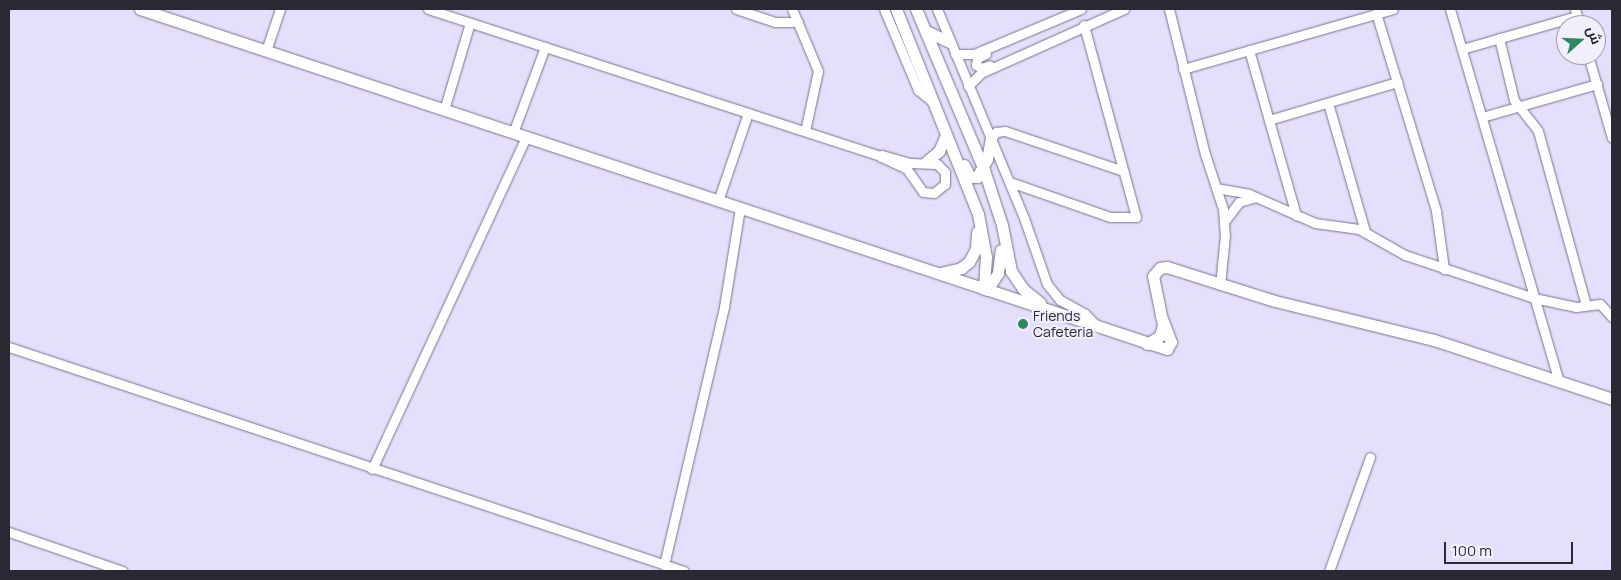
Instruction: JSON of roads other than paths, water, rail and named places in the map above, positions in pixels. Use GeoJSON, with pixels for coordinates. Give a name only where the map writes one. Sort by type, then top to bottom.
{"type":"FeatureCollection","features":[{"type":"Feature","properties":{"kind":"main road"},"geometry":{"type":"LineString","coordinates":[[140,9],[1050,310],[1164,350],[1170,347],[1152,279],[1160,268],[1170,268],[1220,285],[1434,340],[1612,399]]}},
{"type":"Feature","properties":{"kind":"main road"},"geometry":{"type":"LineString","coordinates":[[896,9],[982,230],[986,257],[986,290]]}},
{"type":"Feature","properties":{"kind":"main road"},"geometry":{"type":"LineString","coordinates":[[916,9],[984,170],[1015,278],[1028,294],[1050,310]]}},
{"type":"Feature","properties":{"kind":"main road"},"geometry":{"type":"LineString","coordinates":[[926,32],[950,42]]}},
{"type":"Feature","properties":{"kind":"main road"},"geometry":{"type":"LineString","coordinates":[[926,162],[939,151],[946,135]]}},
{"type":"Feature","properties":{"kind":"main road"},"geometry":{"type":"LineString","coordinates":[[950,146],[960,155],[970,176],[977,177],[984,170],[991,139]]}},
{"type":"Feature","properties":{"kind":"main road"},"geometry":{"type":"LineString","coordinates":[[938,273],[965,265],[976,248],[976,226],[962,175]]}},
{"type":"Feature","properties":{"kind":"main road"},"geometry":{"type":"LineString","coordinates":[[986,290],[1000,267],[995,206]]}},
{"type":"Feature","properties":{"kind":"main road"},"geometry":{"type":"LineString","coordinates":[[1147,344],[1160,336],[1161,316]]}},
{"type":"Feature","properties":{"kind":"street"},"geometry":{"type":"LineString","coordinates":[[266,51],[280,9]]}},
{"type":"Feature","properties":{"kind":"street"},"geometry":{"type":"LineString","coordinates":[[428,9],[880,156],[910,163],[926,162],[937,164],[945,172],[945,184],[934,193],[920,190],[906,169],[880,156]]}},
{"type":"Feature","properties":{"kind":"street"},"geometry":{"type":"LineString","coordinates":[[736,9],[776,22],[798,22]]}},
{"type":"Feature","properties":{"kind":"street"},"geometry":{"type":"LineString","coordinates":[[792,9],[818,71],[805,131]]}},
{"type":"Feature","properties":{"kind":"street"},"geometry":{"type":"LineString","coordinates":[[884,9],[918,90],[933,102]]}},
{"type":"Feature","properties":{"kind":"street"},"geometry":{"type":"LineString","coordinates":[[937,9],[1010,182],[1047,284],[1060,300],[1085,314],[1098,327]]}},
{"type":"Feature","properties":{"kind":"street"},"geometry":{"type":"LineString","coordinates":[[955,54],[974,54],[1080,9]]}},
{"type":"Feature","properties":{"kind":"street"},"geometry":{"type":"LineString","coordinates":[[968,86],[977,75],[1084,25],[1124,9]]}},
{"type":"Feature","properties":{"kind":"street"},"geometry":{"type":"LineString","coordinates":[[1169,9],[1224,222],[1220,285]]}},
{"type":"Feature","properties":{"kind":"street"},"geometry":{"type":"LineString","coordinates":[[1183,69],[1393,9]]}},
{"type":"Feature","properties":{"kind":"street"},"geometry":{"type":"LineString","coordinates":[[1450,9],[1559,381]]}},
{"type":"Feature","properties":{"kind":"street"},"geometry":{"type":"LineString","coordinates":[[1376,14],[1436,211],[1444,269]]}},
{"type":"Feature","properties":{"kind":"street"},"geometry":{"type":"LineString","coordinates":[[444,110],[470,23]]}},
{"type":"Feature","properties":{"kind":"street"},"geometry":{"type":"LineString","coordinates":[[1462,49],[1556,23]]}},
{"type":"Feature","properties":{"kind":"street"},"geometry":{"type":"LineString","coordinates":[[1010,182],[1110,217],[1136,217],[1084,25]]}},
{"type":"Feature","properties":{"kind":"street"},"geometry":{"type":"LineString","coordinates":[[1014,38],[977,58],[976,65],[984,68],[1022,54]]}},
{"type":"Feature","properties":{"kind":"street"},"geometry":{"type":"LineString","coordinates":[[1499,38],[1509,87],[1519,106],[1538,131],[1586,305]]}},
{"type":"Feature","properties":{"kind":"street"},"geometry":{"type":"LineString","coordinates":[[513,133],[545,47]]}},
{"type":"Feature","properties":{"kind":"street"},"geometry":{"type":"LineString","coordinates":[[1249,50],[1296,215]]}},
{"type":"Feature","properties":{"kind":"street"},"geometry":{"type":"LineString","coordinates":[[1591,65],[1612,138]]}},
{"type":"Feature","properties":{"kind":"street"},"geometry":{"type":"LineString","coordinates":[[1269,120],[1397,82]]}},
{"type":"Feature","properties":{"kind":"street"},"geometry":{"type":"LineString","coordinates":[[1482,117],[1597,84]]}},
{"type":"Feature","properties":{"kind":"street"},"geometry":{"type":"LineString","coordinates":[[1328,102],[1365,231]]}},
{"type":"Feature","properties":{"kind":"street"},"geometry":{"type":"LineString","coordinates":[[718,201],[748,113]]}},
{"type":"Feature","properties":{"kind":"street"},"geometry":{"type":"LineString","coordinates":[[991,139],[996,132],[1005,131],[1124,171]]}},
{"type":"Feature","properties":{"kind":"street"},"geometry":{"type":"LineString","coordinates":[[372,469],[526,137]]}},
{"type":"Feature","properties":{"kind":"street"},"geometry":{"type":"LineString","coordinates":[[1216,188],[1235,190],[1256,197],[1324,225],[1365,231],[1399,253],[1534,298],[1576,307],[1600,304],[1612,317]]}},
{"type":"Feature","properties":{"kind":"street"},"geometry":{"type":"LineString","coordinates":[[1224,222],[1239,202],[1256,197]]}},
{"type":"Feature","properties":{"kind":"street"},"geometry":{"type":"LineString","coordinates":[[664,565],[724,307],[740,208]]}},
{"type":"Feature","properties":{"kind":"street"},"geometry":{"type":"LineString","coordinates":[[9,347],[684,571]]}},
{"type":"Feature","properties":{"kind":"street"},"geometry":{"type":"LineString","coordinates":[[1329,571],[1370,457]]}},
{"type":"Feature","properties":{"kind":"street"},"geometry":{"type":"LineString","coordinates":[[9,532],[122,571]]}},
{"type":"Feature","properties":{"kind":"place","name":"Friends Cafeteria"},"geometry":{"type":"Point","coordinates":[1023,324]}}]}
